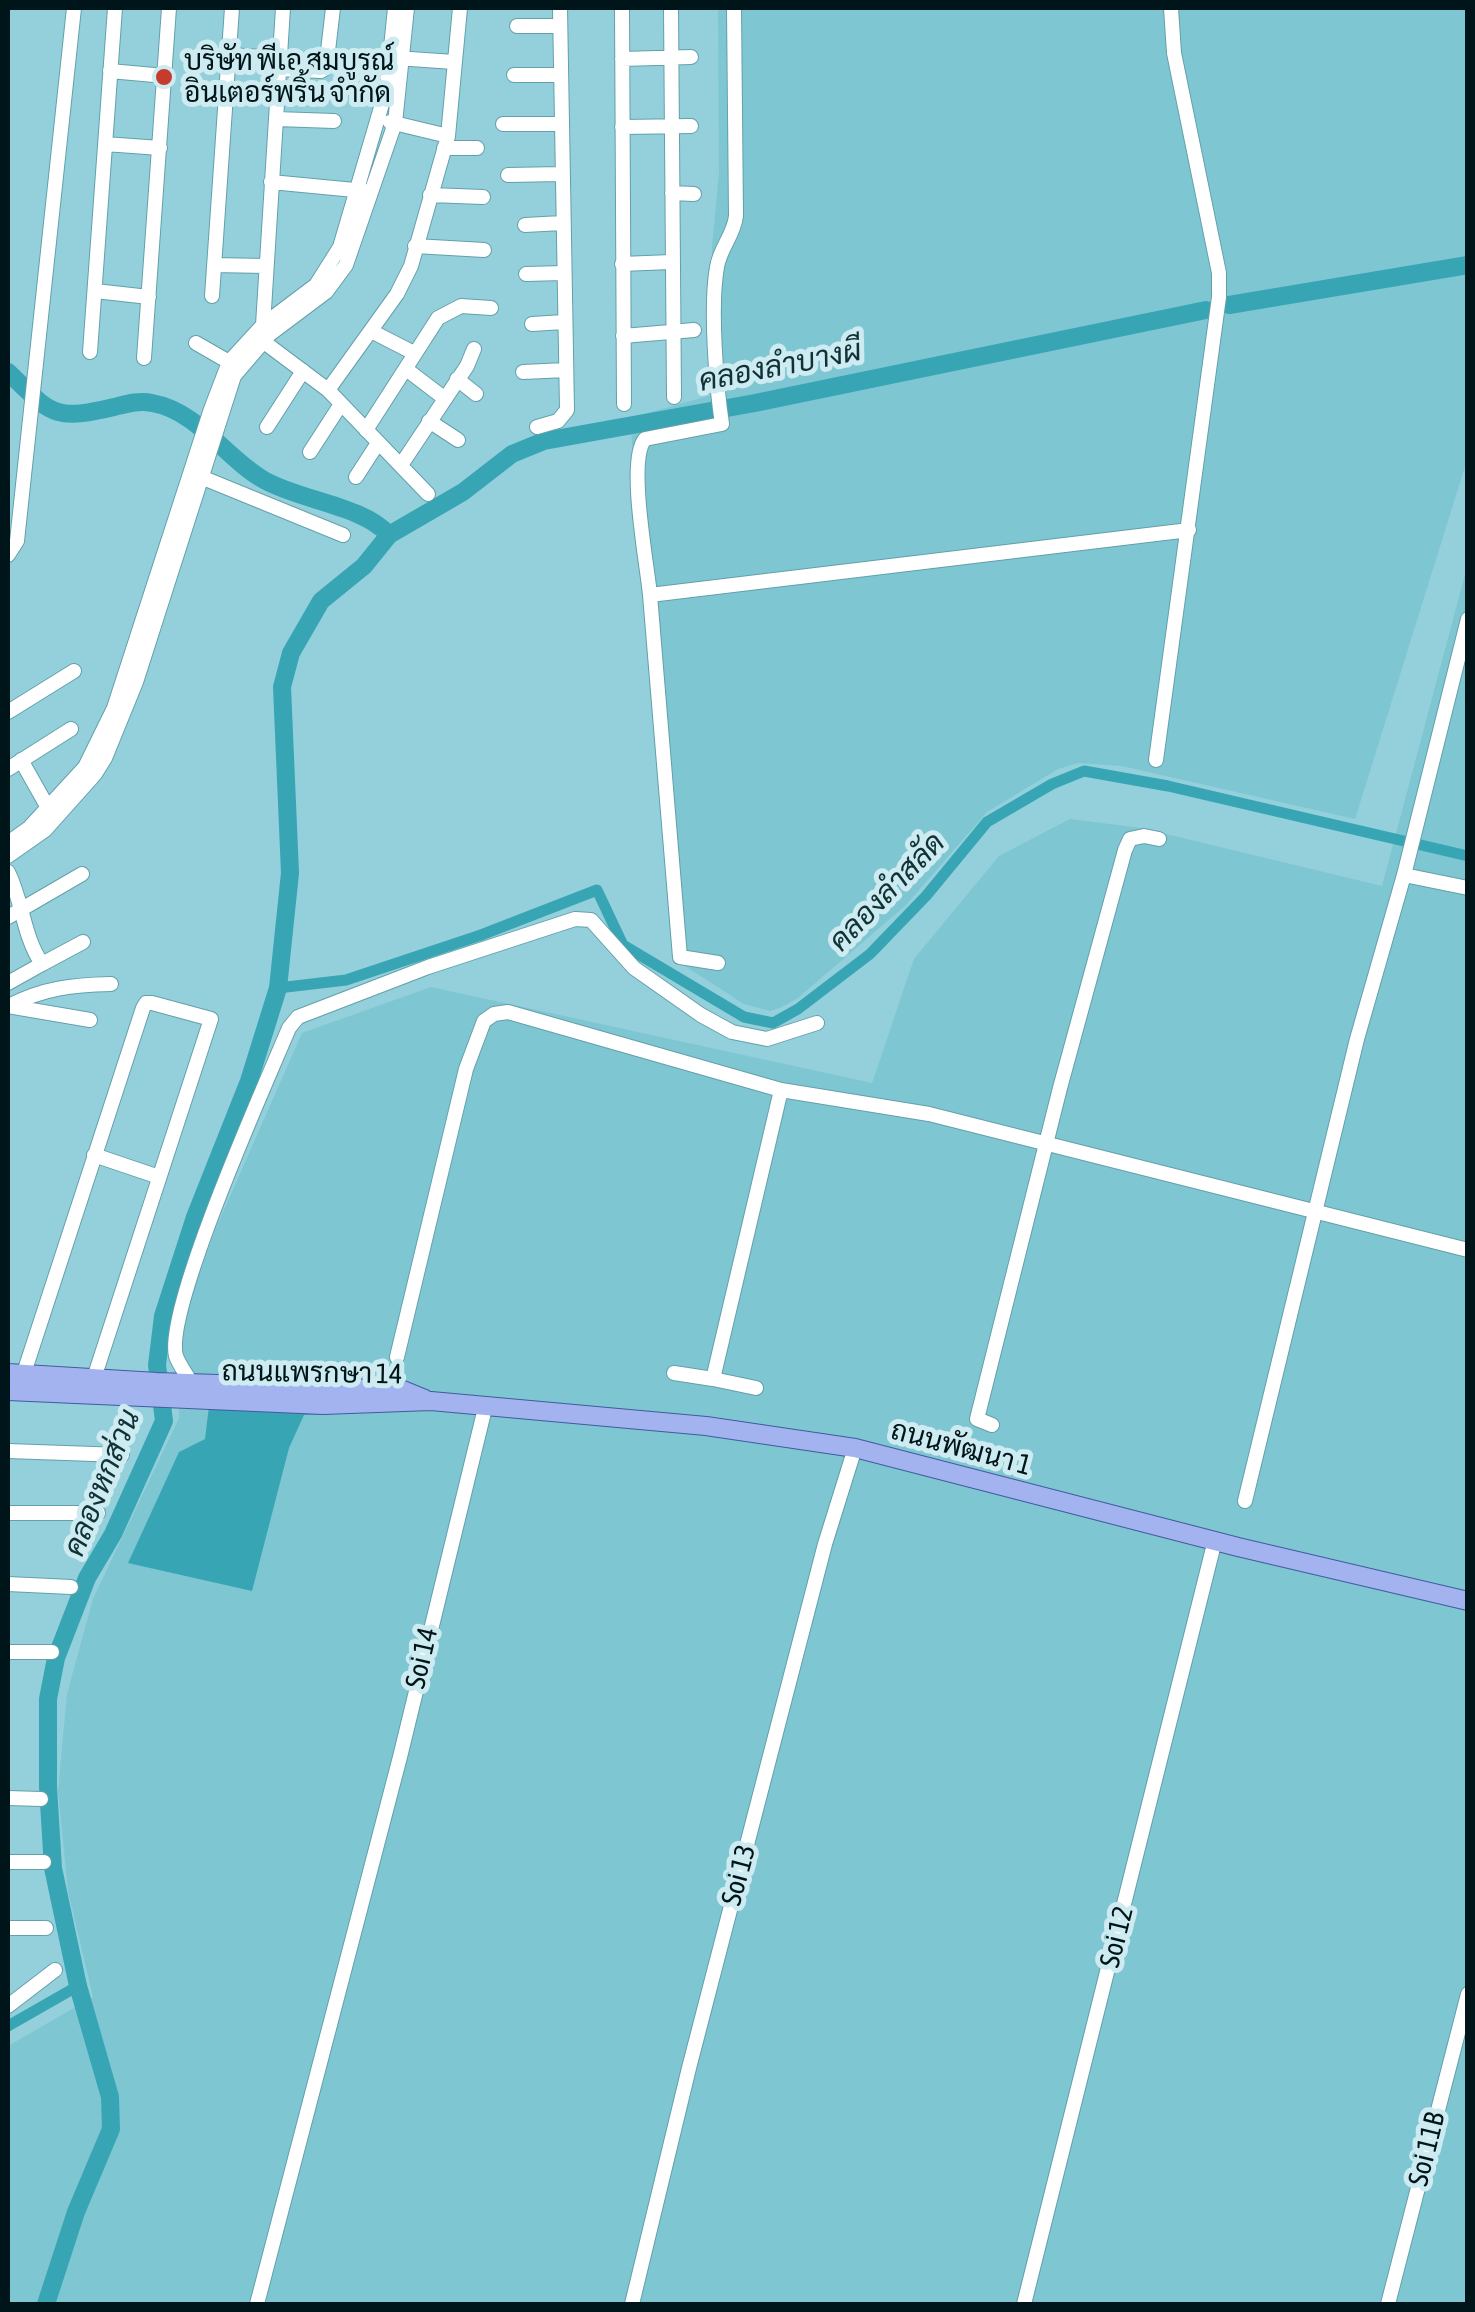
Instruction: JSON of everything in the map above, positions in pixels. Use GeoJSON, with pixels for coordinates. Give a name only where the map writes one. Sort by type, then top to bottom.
{"type":"FeatureCollection","features":[{"type":"Feature","properties":{"kind":"main road","name":"ถนนแพรกษา 14"},"geometry":{"type":"LineString","coordinates":[[14,1382],[94,1378],[136,1389]]}},
{"type":"Feature","properties":{"kind":"main road","name":"ถนนแพรกษา 14"},"geometry":{"type":"LineString","coordinates":[[14,1382],[136,1389],[186,1387],[323,1404],[430,1401]]}},
{"type":"Feature","properties":{"kind":"main road","name":"ถนนพัฒนา 1"},"geometry":{"type":"LineString","coordinates":[[430,1401],[706,1426],[855,1448],[1468,1601]]}},
{"type":"Feature","properties":{"kind":"street"},"geometry":{"type":"LineString","coordinates":[[8,555],[16,541],[74,8]]}},
{"type":"Feature","properties":{"kind":"street"},"geometry":{"type":"LineString","coordinates":[[90,352],[115,8]]}},
{"type":"Feature","properties":{"kind":"street"},"geometry":{"type":"LineString","coordinates":[[144,358],[170,8]]}},
{"type":"Feature","properties":{"kind":"street"},"geometry":{"type":"LineString","coordinates":[[212,296],[232,8]]}},
{"type":"Feature","properties":{"kind":"street"},"geometry":{"type":"LineString","coordinates":[[215,413],[260,334],[282,8]]}},
{"type":"Feature","properties":{"kind":"street"},"geometry":{"type":"LineString","coordinates":[[228,56],[326,68],[333,8]]}},
{"type":"Feature","properties":{"kind":"street"},"geometry":{"type":"LineString","coordinates":[[8,856],[46,830],[95,774],[197,475],[229,362],[325,275],[366,191],[396,123],[395,8]]}},
{"type":"Feature","properties":{"kind":"street"},"geometry":{"type":"LineString","coordinates":[[366,191],[406,8]]}},
{"type":"Feature","properties":{"kind":"street"},"geometry":{"type":"LineString","coordinates":[[328,390],[405,280],[446,142],[460,8]]}},
{"type":"Feature","properties":{"kind":"street"},"geometry":{"type":"LineString","coordinates":[[537,427],[566,416],[560,8]]}},
{"type":"Feature","properties":{"kind":"street"},"geometry":{"type":"LineString","coordinates":[[622,8],[624,404]]}},
{"type":"Feature","properties":{"kind":"street"},"geometry":{"type":"LineString","coordinates":[[671,8],[674,397]]}},
{"type":"Feature","properties":{"kind":"street"},"geometry":{"type":"LineString","coordinates":[[718,963],[680,957],[637,484],[638,448],[645,439],[722,424],[717,392],[716,268],[734,230],[736,216],[734,8]]}},
{"type":"Feature","properties":{"kind":"street"},"geometry":{"type":"LineString","coordinates":[[1156,760],[1216,332],[1219,273],[1174,53],[1171,8]]}},
{"type":"Feature","properties":{"kind":"street"},"geometry":{"type":"LineString","coordinates":[[517,26],[560,26]]}},
{"type":"Feature","properties":{"kind":"street"},"geometry":{"type":"LineString","coordinates":[[622,58],[691,57]]}},
{"type":"Feature","properties":{"kind":"street"},"geometry":{"type":"LineString","coordinates":[[397,58],[454,62]]}},
{"type":"Feature","properties":{"kind":"street"},"geometry":{"type":"LineString","coordinates":[[110,71],[165,76]]}},
{"type":"Feature","properties":{"kind":"street"},"geometry":{"type":"LineString","coordinates":[[514,75],[560,75]]}},
{"type":"Feature","properties":{"kind":"street"},"geometry":{"type":"LineString","coordinates":[[379,119],[446,142],[477,148]]}},
{"type":"Feature","properties":{"kind":"street"},"geometry":{"type":"LineString","coordinates":[[276,120],[334,121]]}},
{"type":"Feature","properties":{"kind":"street"},"geometry":{"type":"LineString","coordinates":[[504,124],[560,124]]}},
{"type":"Feature","properties":{"kind":"street"},"geometry":{"type":"LineString","coordinates":[[622,127],[691,126]]}},
{"type":"Feature","properties":{"kind":"street"},"geometry":{"type":"LineString","coordinates":[[105,144],[160,148]]}},
{"type":"Feature","properties":{"kind":"street"},"geometry":{"type":"LineString","coordinates":[[508,175],[560,174]]}},
{"type":"Feature","properties":{"kind":"street"},"geometry":{"type":"LineString","coordinates":[[272,182],[366,191]]}},
{"type":"Feature","properties":{"kind":"street"},"geometry":{"type":"LineString","coordinates":[[672,194],[694,194]]}},
{"type":"Feature","properties":{"kind":"street"},"geometry":{"type":"LineString","coordinates":[[430,195],[482,198]]}},
{"type":"Feature","properties":{"kind":"street"},"geometry":{"type":"LineString","coordinates":[[525,225],[562,223]]}},
{"type":"Feature","properties":{"kind":"street"},"geometry":{"type":"LineString","coordinates":[[415,246],[484,250]]}},
{"type":"Feature","properties":{"kind":"street"},"geometry":{"type":"LineString","coordinates":[[622,264],[671,262]]}},
{"type":"Feature","properties":{"kind":"street"},"geometry":{"type":"LineString","coordinates":[[214,265],[266,266]]}},
{"type":"Feature","properties":{"kind":"street"},"geometry":{"type":"LineString","coordinates":[[526,274],[562,274]]}},
{"type":"Feature","properties":{"kind":"street"},"geometry":{"type":"LineString","coordinates":[[95,291],[149,298]]}},
{"type":"Feature","properties":{"kind":"street"},"geometry":{"type":"LineString","coordinates":[[366,430],[438,318],[460,306],[491,308]]}},
{"type":"Feature","properties":{"kind":"street"},"geometry":{"type":"LineString","coordinates":[[532,324],[564,322]]}},
{"type":"Feature","properties":{"kind":"street"},"geometry":{"type":"LineString","coordinates":[[623,336],[694,330]]}},
{"type":"Feature","properties":{"kind":"street"},"geometry":{"type":"LineString","coordinates":[[372,331],[414,353]]}},
{"type":"Feature","properties":{"kind":"street"},"geometry":{"type":"LineString","coordinates":[[260,334],[328,390],[428,494]]}},
{"type":"Feature","properties":{"kind":"street"},"geometry":{"type":"LineString","coordinates":[[196,344],[229,362]]}},
{"type":"Feature","properties":{"kind":"street"},"geometry":{"type":"LineString","coordinates":[[400,465],[474,356],[474,349]]}},
{"type":"Feature","properties":{"kind":"street"},"geometry":{"type":"LineString","coordinates":[[406,368],[444,398]]}},
{"type":"Feature","properties":{"kind":"street"},"geometry":{"type":"LineString","coordinates":[[523,372],[566,370]]}},
{"type":"Feature","properties":{"kind":"street"},"geometry":{"type":"LineString","coordinates":[[267,427],[304,371]]}},
{"type":"Feature","properties":{"kind":"street"},"geometry":{"type":"LineString","coordinates":[[456,379],[476,394]]}},
{"type":"Feature","properties":{"kind":"street"},"geometry":{"type":"LineString","coordinates":[[310,452],[342,404]]}},
{"type":"Feature","properties":{"kind":"street"},"geometry":{"type":"LineString","coordinates":[[429,421],[458,440]]}},
{"type":"Feature","properties":{"kind":"street"},"geometry":{"type":"LineString","coordinates":[[356,477],[378,443]]}},
{"type":"Feature","properties":{"kind":"street"},"geometry":{"type":"LineString","coordinates":[[197,475],[343,535]]}},
{"type":"Feature","properties":{"kind":"street"},"geometry":{"type":"LineString","coordinates":[[650,595],[1189,530]]}},
{"type":"Feature","properties":{"kind":"street"},"geometry":{"type":"LineString","coordinates":[[1245,1502],[1376,965],[1404,874],[1468,619]]}},
{"type":"Feature","properties":{"kind":"street"},"geometry":{"type":"LineString","coordinates":[[8,712],[74,671]]}},
{"type":"Feature","properties":{"kind":"street"},"geometry":{"type":"LineString","coordinates":[[8,842],[29,828],[86,768],[119,712]]}},
{"type":"Feature","properties":{"kind":"street"},"geometry":{"type":"LineString","coordinates":[[48,806],[14,764],[71,729]]}},
{"type":"Feature","properties":{"kind":"street"},"geometry":{"type":"LineString","coordinates":[[992,1425],[971,1418],[1125,850],[1130,839],[1137,836],[1158,839]]}},
{"type":"Feature","properties":{"kind":"street"},"geometry":{"type":"LineString","coordinates":[[8,872],[22,909],[27,937],[42,964]]}},
{"type":"Feature","properties":{"kind":"street"},"geometry":{"type":"LineString","coordinates":[[8,918],[82,874]]}},
{"type":"Feature","properties":{"kind":"street"},"geometry":{"type":"LineString","coordinates":[[1404,874],[1468,888]]}},
{"type":"Feature","properties":{"kind":"street"},"geometry":{"type":"LineString","coordinates":[[186,1387],[176,1356],[177,1328],[191,1278],[289,1028],[298,1017],[428,967],[575,918],[591,920],[634,968],[700,1015],[732,1032],[767,1039],[816,1023]]}},
{"type":"Feature","properties":{"kind":"street"},"geometry":{"type":"LineString","coordinates":[[8,983],[83,942]]}},
{"type":"Feature","properties":{"kind":"street"},"geometry":{"type":"LineString","coordinates":[[8,1006],[34,992],[63,985],[111,984]]}},
{"type":"Feature","properties":{"kind":"street"},"geometry":{"type":"LineString","coordinates":[[14,1382],[146,1003],[209,1016],[210,1024],[94,1378]]}},
{"type":"Feature","properties":{"kind":"street"},"geometry":{"type":"LineString","coordinates":[[8,1006],[90,1020]]}},
{"type":"Feature","properties":{"kind":"street"},"geometry":{"type":"LineString","coordinates":[[397,1357],[465,1072],[484,1022],[494,1014],[508,1012],[781,1090],[929,1114],[1468,1250]]}},
{"type":"Feature","properties":{"kind":"street"},"geometry":{"type":"LineString","coordinates":[[713,1379],[781,1090]]}},
{"type":"Feature","properties":{"kind":"street"},"geometry":{"type":"LineString","coordinates":[[94,1155],[159,1177]]}},
{"type":"Feature","properties":{"kind":"street"},"geometry":{"type":"LineString","coordinates":[[674,1373],[756,1388]]}},
{"type":"Feature","properties":{"kind":"street","name":"Soi 14"},"geometry":{"type":"LineString","coordinates":[[257,2304],[361,1911],[486,1404]]}},
{"type":"Feature","properties":{"kind":"street","name":"Soi 13"},"geometry":{"type":"LineString","coordinates":[[632,2304],[820,1562],[855,1448]]}},
{"type":"Feature","properties":{"kind":"street"},"geometry":{"type":"LineString","coordinates":[[8,1451],[122,1455]]}},
{"type":"Feature","properties":{"kind":"street"},"geometry":{"type":"LineString","coordinates":[[8,1512],[98,1513]]}},
{"type":"Feature","properties":{"kind":"street","name":"Soi 12"},"geometry":{"type":"LineString","coordinates":[[1024,2304],[1215,1540]]}},
{"type":"Feature","properties":{"kind":"street"},"geometry":{"type":"LineString","coordinates":[[8,1584],[71,1587]]}},
{"type":"Feature","properties":{"kind":"street"},"geometry":{"type":"LineString","coordinates":[[8,1652],[52,1652]]}},
{"type":"Feature","properties":{"kind":"street"},"geometry":{"type":"LineString","coordinates":[[8,1798],[40,1799]]}},
{"type":"Feature","properties":{"kind":"street"},"geometry":{"type":"LineString","coordinates":[[8,1862],[44,1862]]}},
{"type":"Feature","properties":{"kind":"street"},"geometry":{"type":"LineString","coordinates":[[8,1928],[46,1928]]}},
{"type":"Feature","properties":{"kind":"street"},"geometry":{"type":"LineString","coordinates":[[8,2006],[55,1970]]}},
{"type":"Feature","properties":{"kind":"street","name":"Soi 11B"},"geometry":{"type":"LineString","coordinates":[[1388,2304],[1468,1994]]}},
{"type":"Feature","properties":{"kind":"shaded area"},"geometry":{"type":"Polygon","coordinates":[[[718,8],[1467,8],[1467,460],[1355,819],[1122,766],[1079,763],[1058,769],[987,812],[906,905],[798,998],[782,1007],[770,1011],[744,1004],[674,959],[630,418],[712,395],[712,247],[719,173],[718,8]]]}},
{"type":"Feature","properties":{"kind":"shaded area"},"geometry":{"type":"Polygon","coordinates":[[[1467,567],[1467,2304],[8,2304],[8,2046],[93,1997],[68,1891],[58,1791],[67,1694],[93,1599],[179,1418],[177,1352],[188,1305],[216,1228],[302,1033],[431,987],[872,1083],[914,959],[999,856],[1070,819],[1141,828],[1382,886],[1467,567]]]}},
{"type":"Feature","properties":{"kind":"shaded area"},"geometry":{"type":"Polygon","coordinates":[[[209,1406],[332,1414],[304,1415],[289,1448],[252,1591],[128,1563],[179,1452],[205,1439],[209,1406]]]}},
{"type":"Feature","properties":{"kind":"waterway","name":"คลองลำบางผี"},"geometry":{"type":"LineString","coordinates":[[1229,305],[1468,265]]}},
{"type":"Feature","properties":{"kind":"waterway","name":"คลองหกส่วน"},"geometry":{"type":"LineString","coordinates":[[46,2304],[76,2212],[111,2129],[110,2097],[78,1986],[53,1868],[48,1699],[56,1658],[87,1578],[113,1534],[164,1421],[157,1365],[163,1316],[195,1217],[249,1081],[278,988],[290,873],[282,687],[291,653],[321,601],[364,566],[389,535],[463,492],[512,454],[544,441],[755,403],[1206,310]]}},
{"type":"Feature","properties":{"kind":"waterway"},"geometry":{"type":"LineString","coordinates":[[8,372],[44,405],[65,413],[137,402],[168,408],[197,425],[264,480],[363,517],[389,535]]}},
{"type":"Feature","properties":{"kind":"waterway","name":"คลองลำสลัด"},"geometry":{"type":"LineString","coordinates":[[278,988],[346,980],[481,935],[597,890],[623,945],[744,1017],[773,1023],[798,1009],[870,954],[926,896],[987,822],[1052,784],[1084,771],[1168,786],[1468,856]]}},
{"type":"Feature","properties":{"kind":"waterway"},"geometry":{"type":"LineString","coordinates":[[8,2026],[78,1986]]}},
{"type":"Feature","properties":{"kind":"place","name":"บริษัท พีเอ สมบูรณ์ อินเตอร์พริ้น จำกัด"},"geometry":{"type":"Point","coordinates":[164,77]}}]}
